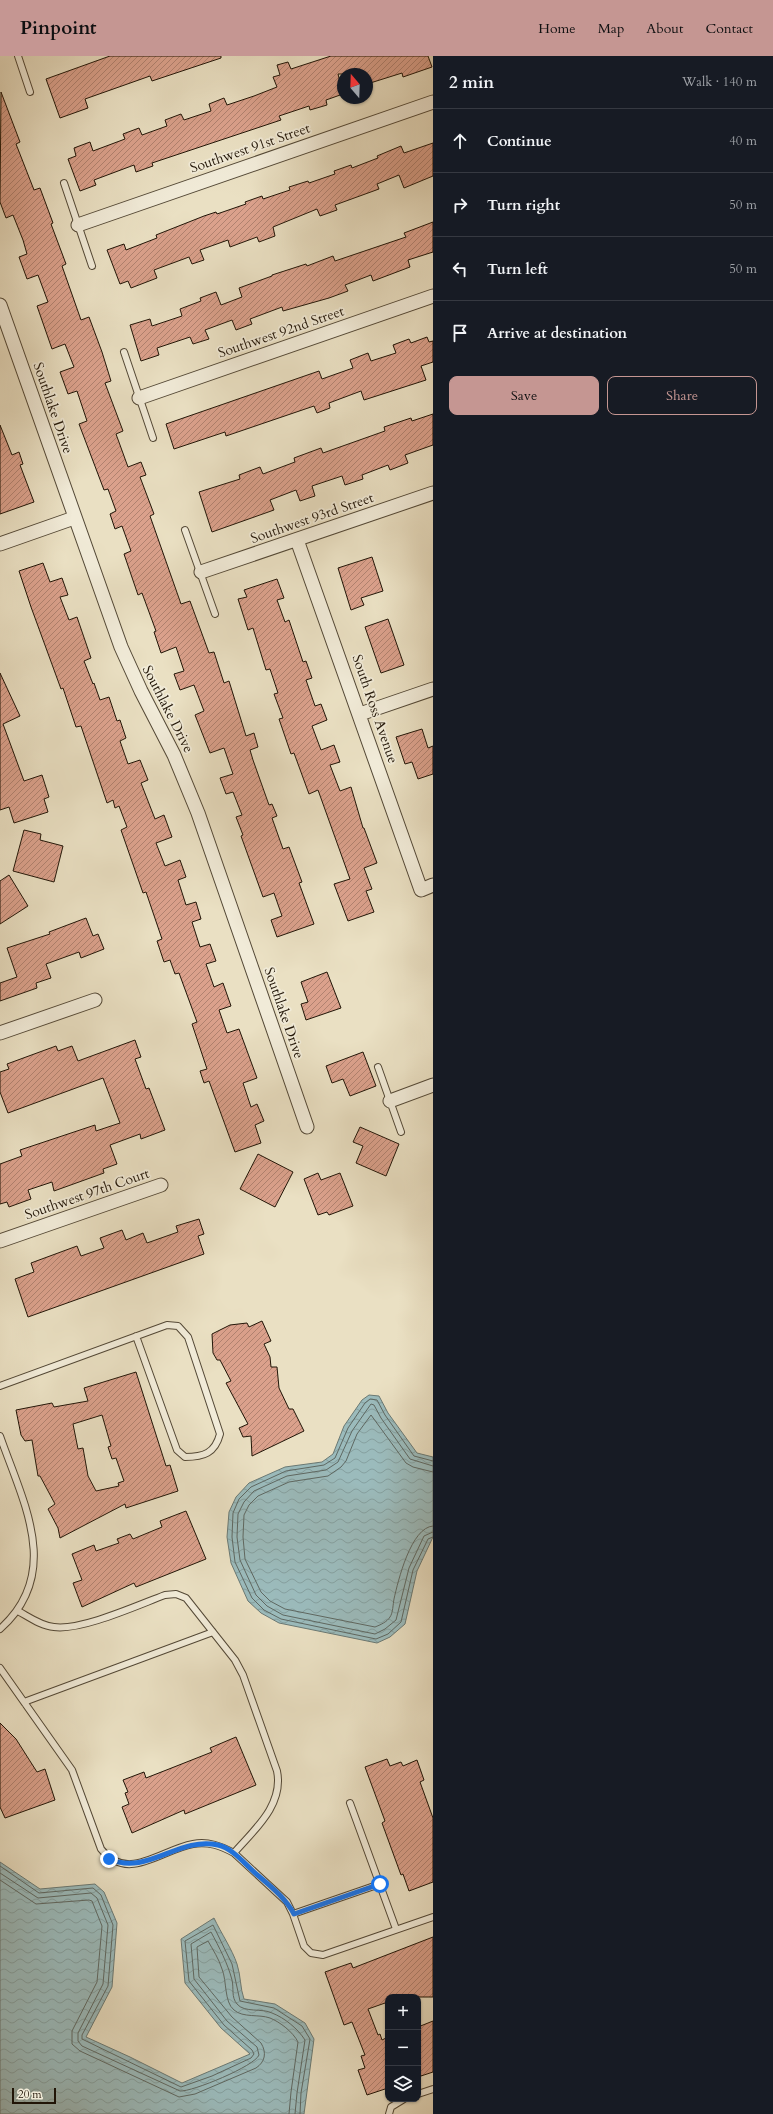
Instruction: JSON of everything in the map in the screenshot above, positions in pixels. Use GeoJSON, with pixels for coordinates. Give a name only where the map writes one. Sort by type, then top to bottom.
{"type":"FeatureCollection","features":[{"type":"Feature","properties":{"kind":"street","name":"Southwest 91st Street"},"geometry":{"type":"LineString","coordinates":[[78,225],[433,102]]}},
{"type":"Feature","properties":{"kind":"street","name":"Southwest 92nd Street"},"geometry":{"type":"LineString","coordinates":[[139,398],[433,296]]}},
{"type":"Feature","properties":{"kind":"street","name":"Southlake Drive"},"geometry":{"type":"LineString","coordinates":[[0,305],[74,518],[121,647],[140,691],[174,755],[198,813],[307,1127]]}},
{"type":"Feature","properties":{"kind":"street","name":"Southwest 93rd Street"},"geometry":{"type":"LineString","coordinates":[[201,572],[433,493]]}},
{"type":"Feature","properties":{"kind":"street"},"geometry":{"type":"LineString","coordinates":[[0,544],[74,518]]}},
{"type":"Feature","properties":{"kind":"street","name":"South Ross Avenue"},"geometry":{"type":"LineString","coordinates":[[297,540],[360,714],[421,890],[433,885]]}},
{"type":"Feature","properties":{"kind":"street"},"geometry":{"type":"LineString","coordinates":[[360,714],[433,689]]}},
{"type":"Feature","properties":{"kind":"street"},"geometry":{"type":"LineString","coordinates":[[0,1033],[95,1000]]}},
{"type":"Feature","properties":{"kind":"street"},"geometry":{"type":"LineString","coordinates":[[390,1101],[433,1085]]}},
{"type":"Feature","properties":{"kind":"street","name":"Southwest 97th Court"},"geometry":{"type":"LineString","coordinates":[[0,1241],[161,1185]]}},
{"type":"Feature","properties":{"kind":"lane"},"geometry":{"type":"LineString","coordinates":[[18,56],[30,92]]}},
{"type":"Feature","properties":{"kind":"lane"},"geometry":{"type":"LineString","coordinates":[[64,183],[92,266]]}},
{"type":"Feature","properties":{"kind":"lane"},"geometry":{"type":"LineString","coordinates":[[124,352],[153,438]]}},
{"type":"Feature","properties":{"kind":"lane"},"geometry":{"type":"LineString","coordinates":[[185,530],[215,614]]}},
{"type":"Feature","properties":{"kind":"lane"},"geometry":{"type":"LineString","coordinates":[[378,1067],[401,1132]]}},
{"type":"Feature","properties":{"kind":"lane"},"geometry":{"type":"LineString","coordinates":[[0,1386],[136,1336],[167,1325],[178,1326],[188,1337],[220,1434],[218,1444],[208,1453],[197,1457],[185,1457],[177,1450],[136,1336]]}},
{"type":"Feature","properties":{"kind":"lane"},"geometry":{"type":"LineString","coordinates":[[0,1436],[27,1511],[35,1546],[32,1580],[26,1599],[18,1611],[0,1629]]}},
{"type":"Feature","properties":{"kind":"lane"},"geometry":{"type":"LineString","coordinates":[[18,1611],[53,1628],[74,1628],[165,1595],[176,1594],[186,1598],[235,1660],[243,1674],[280,1782],[277,1798],[266,1815],[234,1853]]}},
{"type":"Feature","properties":{"kind":"lane"},"geometry":{"type":"LineString","coordinates":[[24,1702],[213,1632]]}},
{"type":"Feature","properties":{"kind":"lane"},"geometry":{"type":"LineString","coordinates":[[0,1668],[72,1770],[101,1849],[109,1859],[121,1864],[136,1864],[194,1844],[219,1845],[234,1853],[287,1902],[294,1914],[304,1946],[311,1953],[323,1955],[396,1928],[433,1917]]}},
{"type":"Feature","properties":{"kind":"lane"},"geometry":{"type":"LineString","coordinates":[[350,1803],[396,1928]]}},
{"type":"Feature","properties":{"kind":"lane"},"geometry":{"type":"LineString","coordinates":[[294,1914],[380,1884]]}},
{"type":"Feature","properties":{"kind":"lane"},"geometry":{"type":"LineString","coordinates":[[421,2093],[433,2089]]}},
{"type":"Feature","properties":{"kind":"lane"},"geometry":{"type":"LineString","coordinates":[[389,2114],[391,2107],[399,2102]]}},
{"type":"Feature","properties":{"kind":"water"},"geometry":{"type":"Polygon","coordinates":[[[369,1395],[379,1396],[388,1413],[417,1453],[433,1457],[433,1537],[417,1571],[405,1624],[390,1637],[377,1643],[279,1623],[261,1613],[248,1601],[231,1563],[227,1537],[229,1512],[236,1497],[249,1483],[285,1467],[322,1462],[333,1454],[344,1426],[362,1400],[369,1395]]]}},
{"type":"Feature","properties":{"kind":"water"},"geometry":{"type":"Polygon","coordinates":[[[0,1862],[40,1889],[95,1884],[104,1892],[117,1923],[112,1987],[86,2037],[182,2083],[250,2054],[221,2028],[185,1983],[181,1939],[214,1918],[237,1964],[244,1999],[275,2004],[305,2023],[314,2039],[304,2114],[0,2114],[0,1862]]]}},
{"type":"Feature","properties":{"kind":"building"},"geometry":{"type":"Polygon","coordinates":[[[110,56],[221,56],[221,58],[152,81],[150,76],[85,99],[88,108],[60,118],[46,79],[110,56]]]}},
{"type":"Feature","properties":{"kind":"building"},"geometry":{"type":"Polygon","coordinates":[[[331,56],[428,56],[432,67],[403,77],[402,73],[373,82],[373,68],[337,68],[337,96],[326,100],[327,105],[310,110],[309,106],[279,116],[281,120],[152,163],[153,166],[136,172],[134,165],[94,180],[96,185],[80,191],[68,159],[76,156],[74,148],[90,142],[93,151],[125,139],[123,134],[139,128],[142,135],[167,126],[165,120],[181,114],[184,120],[211,111],[209,104],[224,98],[227,105],[254,96],[277,87],[273,77],[280,75],[277,65],[288,62],[291,69],[331,56]]]}},
{"type":"Feature","properties":{"kind":"building"},"geometry":{"type":"Polygon","coordinates":[[[1,92],[20,142],[16,144],[34,190],[40,188],[53,223],[51,224],[66,264],[62,266],[81,320],[89,317],[102,352],[111,381],[105,383],[123,431],[116,434],[128,467],[141,462],[146,475],[140,477],[154,514],[150,516],[181,604],[190,601],[209,653],[214,652],[224,683],[229,681],[246,736],[254,733],[258,747],[250,750],[253,760],[269,805],[272,804],[277,816],[272,818],[283,849],[289,847],[302,882],[299,883],[314,924],[277,937],[271,920],[282,916],[274,893],[263,897],[241,836],[243,835],[236,817],[242,815],[233,792],[226,794],[220,778],[233,774],[224,748],[210,753],[195,715],[204,711],[194,685],[180,690],[174,674],[184,671],[176,647],[161,653],[154,632],[156,631],[142,593],[138,595],[124,554],[131,551],[122,526],[115,529],[110,514],[116,511],[108,489],[104,490],[79,424],[87,421],[77,391],[68,394],[60,372],[74,367],[65,344],[52,349],[37,306],[48,302],[38,275],[27,279],[19,257],[27,254],[23,240],[13,215],[6,218],[0,202],[1,92]]]}},
{"type":"Feature","properties":{"kind":"building"},"geometry":{"type":"Polygon","coordinates":[[[433,143],[433,176],[404,188],[399,175],[377,184],[379,189],[335,205],[337,210],[320,216],[317,209],[273,227],[275,236],[259,242],[257,237],[230,247],[228,240],[200,250],[204,260],[192,264],[189,257],[154,270],[157,278],[131,288],[128,281],[120,284],[107,250],[124,244],[126,250],[157,238],[156,235],[204,216],[216,212],[217,214],[246,204],[245,202],[262,196],[263,199],[290,190],[289,187],[308,181],[309,183],[335,174],[334,171],[351,165],[352,168],[378,158],[377,156],[401,146],[404,153],[433,143]]]}},
{"type":"Feature","properties":{"kind":"building"},"geometry":{"type":"Polygon","coordinates":[[[433,222],[433,252],[408,260],[410,267],[373,281],[371,275],[345,285],[348,291],[329,298],[283,311],[282,307],[250,319],[252,324],[236,330],[232,320],[205,330],[209,339],[193,344],[190,337],[157,348],[159,355],[141,361],[130,325],[150,319],[152,326],[182,316],[180,309],[201,301],[200,298],[216,292],[221,305],[242,297],[239,288],[272,275],[306,264],[307,266],[333,256],[335,261],[406,237],[404,233],[433,222]]]}},
{"type":"Feature","properties":{"kind":"building"},"geometry":{"type":"Polygon","coordinates":[[[427,337],[429,342],[433,341],[433,362],[421,366],[426,380],[364,400],[361,391],[329,403],[330,408],[317,413],[314,406],[226,436],[225,432],[174,449],[166,424],[319,371],[322,379],[353,368],[350,360],[368,353],[371,361],[396,353],[393,345],[409,339],[411,343],[427,337]]]}},
{"type":"Feature","properties":{"kind":"building"},"geometry":{"type":"Polygon","coordinates":[[[433,414],[433,445],[405,455],[408,463],[390,470],[388,465],[362,475],[363,479],[345,485],[342,476],[312,486],[315,496],[300,501],[296,490],[270,500],[274,510],[212,532],[199,492],[240,479],[239,475],[260,467],[263,474],[295,462],[294,458],[321,448],[323,453],[385,431],[384,427],[411,418],[412,421],[433,414]]]}},
{"type":"Feature","properties":{"kind":"building"},"geometry":{"type":"Polygon","coordinates":[[[0,425],[12,455],[19,452],[23,464],[20,465],[34,502],[0,514],[0,425]]]}},
{"type":"Feature","properties":{"kind":"building"},"geometry":{"type":"Polygon","coordinates":[[[372,557],[383,591],[361,598],[364,605],[351,610],[338,568],[372,557]]]}},
{"type":"Feature","properties":{"kind":"building"},"geometry":{"type":"Polygon","coordinates":[[[43,563],[50,582],[62,578],[68,595],[60,597],[69,620],[77,617],[91,658],[84,661],[93,684],[94,683],[100,700],[109,697],[117,721],[120,720],[126,738],[120,741],[128,764],[140,760],[148,780],[141,783],[155,819],[164,815],[172,837],[156,843],[165,866],[180,860],[186,877],[178,880],[186,905],[196,902],[201,919],[192,922],[200,947],[210,944],[216,961],[206,964],[214,987],[223,983],[231,1006],[219,1010],[227,1033],[239,1029],[257,1078],[243,1083],[251,1107],[257,1104],[264,1121],[255,1125],[261,1143],[235,1152],[209,1081],[204,1083],[200,1071],[207,1069],[192,1024],[197,1022],[179,973],[175,974],[170,960],[164,962],[157,941],[162,939],[146,892],[143,893],[121,830],[127,827],[119,806],[115,808],[113,800],[107,803],[81,726],[76,727],[19,571],[43,563]]]}},
{"type":"Feature","properties":{"kind":"building"},"geometry":{"type":"Polygon","coordinates":[[[277,579],[284,598],[277,600],[285,622],[289,620],[303,662],[306,661],[312,678],[306,680],[315,706],[321,704],[327,720],[312,726],[321,750],[334,745],[340,762],[330,765],[340,791],[351,787],[363,828],[377,863],[364,868],[372,889],[366,891],[374,912],[348,921],[334,884],[350,879],[318,790],[309,794],[294,753],[291,754],[279,719],[283,718],[274,694],[278,693],[270,669],[266,670],[253,628],[248,630],[238,599],[247,597],[244,590],[277,579]]]}},
{"type":"Feature","properties":{"kind":"building"},"geometry":{"type":"Polygon","coordinates":[[[388,619],[404,665],[381,673],[365,627],[388,619]]]}},
{"type":"Feature","properties":{"kind":"building"},"geometry":{"type":"Polygon","coordinates":[[[0,673],[20,716],[3,724],[24,781],[42,775],[49,797],[44,799],[48,812],[14,823],[9,807],[0,810],[0,673]]]}},
{"type":"Feature","properties":{"kind":"building"},"geometry":{"type":"Polygon","coordinates":[[[422,729],[428,748],[433,746],[433,774],[418,779],[412,762],[405,764],[396,737],[422,729]]]}},
{"type":"Feature","properties":{"kind":"building"},"geometry":{"type":"Polygon","coordinates":[[[24,830],[41,834],[40,840],[63,846],[54,882],[13,871],[24,830]]]}},
{"type":"Feature","properties":{"kind":"building"},"geometry":{"type":"Polygon","coordinates":[[[9,875],[28,906],[0,924],[0,881],[9,875]]]}},
{"type":"Feature","properties":{"kind":"building"},"geometry":{"type":"Polygon","coordinates":[[[86,918],[93,936],[98,934],[104,949],[81,958],[79,952],[46,964],[51,978],[36,983],[37,988],[0,1001],[0,983],[17,977],[7,948],[50,934],[49,932],[86,918]]]}},
{"type":"Feature","properties":{"kind":"building"},"geometry":{"type":"Polygon","coordinates":[[[327,972],[341,1008],[306,1020],[301,1004],[308,1002],[301,982],[327,972]]]}},
{"type":"Feature","properties":{"kind":"building"},"geometry":{"type":"Polygon","coordinates":[[[135,1040],[141,1057],[135,1059],[146,1089],[149,1088],[165,1130],[141,1139],[140,1134],[110,1145],[117,1164],[103,1169],[104,1173],[54,1191],[52,1182],[28,1190],[31,1199],[9,1207],[7,1202],[0,1204],[0,1164],[22,1156],[20,1150],[95,1125],[96,1131],[120,1123],[103,1078],[8,1113],[0,1092],[0,1072],[9,1069],[7,1064],[56,1046],[58,1051],[72,1046],[78,1061],[135,1040]]]}},
{"type":"Feature","properties":{"kind":"building"},"geometry":{"type":"Polygon","coordinates":[[[363,1052],[376,1086],[350,1096],[343,1079],[332,1083],[326,1066],[363,1052]]]}},
{"type":"Feature","properties":{"kind":"building"},"geometry":{"type":"Polygon","coordinates":[[[360,1127],[399,1144],[386,1176],[356,1163],[363,1146],[353,1142],[360,1127]]]}},
{"type":"Feature","properties":{"kind":"building"},"geometry":{"type":"Polygon","coordinates":[[[258,1154],[293,1172],[275,1207],[240,1189],[258,1154]]]}},
{"type":"Feature","properties":{"kind":"building"},"geometry":{"type":"Polygon","coordinates":[[[318,1173],[321,1180],[340,1173],[353,1206],[329,1215],[327,1212],[318,1215],[304,1179],[318,1173]]]}},
{"type":"Feature","properties":{"kind":"building"},"geometry":{"type":"Polygon","coordinates":[[[199,1219],[204,1234],[198,1236],[204,1254],[28,1317],[15,1279],[34,1272],[31,1263],[77,1246],[81,1256],[104,1248],[100,1238],[122,1230],[126,1240],[143,1233],[147,1243],[178,1232],[176,1226],[199,1219]]]}},
{"type":"Feature","properties":{"kind":"building"},"geometry":{"type":"Polygon","coordinates":[[[262,1321],[271,1341],[264,1344],[270,1357],[271,1367],[277,1367],[279,1388],[289,1409],[293,1409],[304,1431],[252,1456],[251,1436],[243,1437],[239,1428],[248,1424],[226,1383],[231,1381],[220,1360],[217,1360],[213,1353],[212,1334],[230,1325],[247,1323],[249,1327],[262,1321]]]}},
{"type":"Feature","properties":{"kind":"building"},"geometry":{"type":"Polygon","coordinates":[[[136,1372],[166,1466],[170,1465],[178,1491],[126,1508],[125,1504],[60,1538],[58,1528],[48,1509],[55,1504],[40,1476],[38,1476],[32,1440],[25,1441],[21,1435],[16,1410],[52,1403],[54,1407],[88,1401],[84,1388],[136,1372]],[[102,1415],[73,1424],[78,1449],[83,1448],[88,1476],[96,1491],[119,1486],[118,1483],[124,1481],[116,1458],[112,1459],[108,1447],[111,1446],[102,1415]]]}},
{"type":"Feature","properties":{"kind":"building"},"geometry":{"type":"Polygon","coordinates":[[[186,1511],[206,1559],[136,1587],[134,1583],[82,1607],[73,1583],[82,1580],[72,1554],[94,1545],[96,1551],[119,1543],[117,1539],[130,1534],[133,1539],[162,1527],[160,1521],[186,1511]]]}},
{"type":"Feature","properties":{"kind":"building"},"geometry":{"type":"Polygon","coordinates":[[[0,1723],[16,1739],[37,1772],[45,1769],[55,1800],[5,1818],[0,1807],[0,1723]]]}},
{"type":"Feature","properties":{"kind":"building"},"geometry":{"type":"Polygon","coordinates":[[[236,1737],[256,1785],[185,1814],[184,1810],[132,1833],[122,1807],[129,1804],[125,1793],[128,1792],[123,1780],[144,1772],[146,1778],[212,1752],[210,1748],[236,1737]]]}},
{"type":"Feature","properties":{"kind":"building"},"geometry":{"type":"Polygon","coordinates":[[[387,1759],[390,1766],[401,1762],[403,1766],[417,1760],[424,1780],[420,1782],[433,1818],[433,1882],[409,1891],[403,1874],[401,1875],[382,1823],[385,1821],[365,1767],[387,1759]]]}},
{"type":"Feature","properties":{"kind":"building"},"geometry":{"type":"Polygon","coordinates":[[[433,1937],[433,1997],[421,1997],[421,1994],[385,1994],[385,2003],[368,2009],[378,2035],[380,2034],[382,2040],[385,2038],[385,2089],[367,2095],[358,2070],[365,2068],[361,2056],[365,2055],[352,2022],[344,2025],[325,1972],[351,1963],[353,1968],[433,1937]]]}},
{"type":"Feature","properties":{"kind":"building"},"geometry":{"type":"Polygon","coordinates":[[[433,2021],[433,2072],[421,2076],[421,2030],[421,2026],[433,2021]]]}},
{"type":"Feature","properties":{"kind":"route"},"geometry":{"type":"LineString","coordinates":[[109,1859],[121,1864],[136,1864],[194,1844],[219,1845],[234,1853],[287,1902],[294,1914],[380,1884]]}}]}
